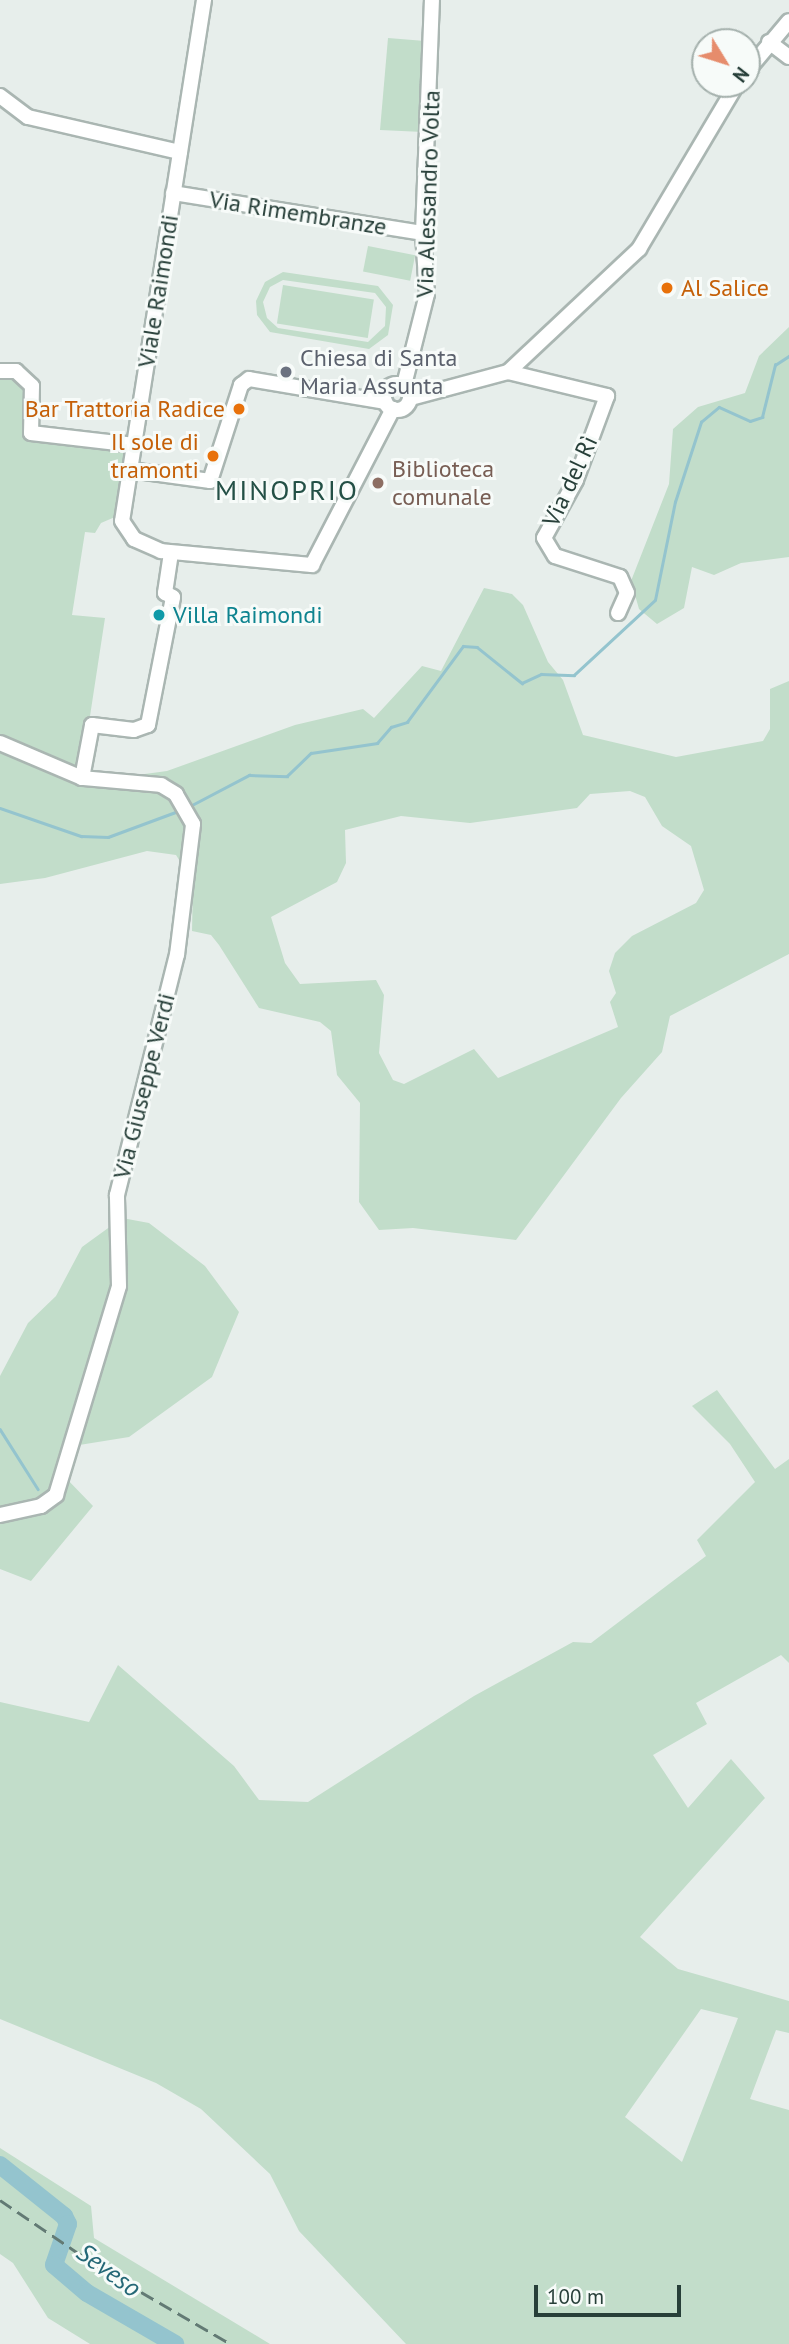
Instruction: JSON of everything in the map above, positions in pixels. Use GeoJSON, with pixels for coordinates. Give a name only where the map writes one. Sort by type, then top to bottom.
{"type":"FeatureCollection","features":[{"type":"Feature","properties":{"kind":"street","name":"Viale Raimondi"},"geometry":{"type":"LineString","coordinates":[[204,0],[122,521],[134,540],[171,553],[313,565],[389,406]]}},
{"type":"Feature","properties":{"kind":"street","name":"Via Alessandro Volta"},"geometry":{"type":"LineString","coordinates":[[404,385],[427,294],[423,233],[432,0]]}},
{"type":"Feature","properties":{"kind":"street"},"geometry":{"type":"LineString","coordinates":[[761,53],[789,21]]}},
{"type":"Feature","properties":{"kind":"street"},"geometry":{"type":"LineString","coordinates":[[769,42],[789,57]]}},
{"type":"Feature","properties":{"kind":"street"},"geometry":{"type":"LineString","coordinates":[[0,96],[28,117],[180,152]]}},
{"type":"Feature","properties":{"kind":"street"},"geometry":{"type":"LineString","coordinates":[[130,470],[210,481],[237,393],[249,379],[404,408],[411,398],[509,372],[639,249],[729,98]]}},
{"type":"Feature","properties":{"kind":"street","name":"Via Rimembranze"},"geometry":{"type":"LineString","coordinates":[[173,192],[423,233]]}},
{"type":"Feature","properties":{"kind":"street"},"geometry":{"type":"LineString","coordinates":[[0,371],[16,371],[32,386],[31,433],[134,444]]}},
{"type":"Feature","properties":{"kind":"street","name":"Via del Rì"},"geometry":{"type":"LineString","coordinates":[[509,372],[607,397],[576,480],[544,538],[555,556],[620,577],[627,593],[618,613]]}},
{"type":"Feature","properties":{"kind":"street"},"geometry":{"type":"LineString","coordinates":[[389,406],[388,387],[404,385],[411,398]]}},
{"type":"Feature","properties":{"kind":"street"},"geometry":{"type":"LineString","coordinates":[[82,778],[92,725],[134,730],[150,720],[173,597],[165,593],[171,553]]}},
{"type":"Feature","properties":{"kind":"street","name":"Via Giuseppe Verdi"},"geometry":{"type":"LineString","coordinates":[[0,743],[82,778],[152,782],[176,794],[193,824],[177,955],[117,1195],[119,1286],[56,1495],[41,1506],[0,1515]]}},
{"type":"Feature","properties":{"kind":"green space"},"geometry":{"type":"Polygon","coordinates":[[[388,38],[425,41],[423,132],[380,130],[388,38]]]}},
{"type":"Feature","properties":{"kind":"green space"},"geometry":{"type":"Polygon","coordinates":[[[368,246],[415,255],[410,281],[363,272],[368,246]]]}},
{"type":"Feature","properties":{"kind":"green space"},"geometry":{"type":"Polygon","coordinates":[[[283,272],[378,286],[393,305],[388,335],[369,349],[270,332],[257,315],[256,301],[265,282],[283,272]],[[283,280],[270,287],[263,302],[267,318],[278,328],[368,342],[385,326],[386,307],[375,293],[283,280]]]}},
{"type":"Feature","properties":{"kind":"green space"},"geometry":{"type":"Polygon","coordinates":[[[283,285],[374,299],[368,338],[277,324],[283,285]]]}},
{"type":"Feature","properties":{"kind":"green space"},"geometry":{"type":"Polygon","coordinates":[[[789,327],[789,557],[741,563],[714,575],[692,567],[684,608],[657,624],[639,609],[631,581],[669,484],[673,429],[698,407],[745,393],[759,356],[789,327]]]}},
{"type":"Feature","properties":{"kind":"green space"},"geometry":{"type":"Polygon","coordinates":[[[0,376],[11,376],[26,386],[27,437],[126,446],[115,517],[101,523],[95,533],[85,532],[72,615],[105,618],[81,775],[0,741],[0,376]]]}},
{"type":"Feature","properties":{"kind":"green space"},"geometry":{"type":"Polygon","coordinates":[[[484,588],[512,594],[523,605],[548,662],[563,680],[583,735],[676,757],[763,741],[770,729],[770,689],[789,681],[789,954],[670,1016],[662,1052],[621,1098],[516,1240],[413,1228],[379,1230],[359,1202],[360,1103],[337,1075],[331,1031],[320,1022],[259,1008],[211,935],[192,931],[193,882],[176,855],[147,851],[45,878],[0,884],[0,745],[93,781],[167,771],[295,725],[363,709],[374,718],[422,666],[441,671],[484,588]],[[630,791],[590,794],[577,808],[470,823],[401,816],[345,830],[346,863],[337,882],[271,917],[285,963],[300,984],[376,980],[384,995],[379,1053],[393,1080],[404,1084],[474,1049],[498,1078],[618,1027],[610,1002],[616,993],[609,971],[615,953],[632,936],[696,903],[704,890],[691,846],[662,826],[645,797],[630,791]]]}},
{"type":"Feature","properties":{"kind":"green space"},"geometry":{"type":"Polygon","coordinates":[[[122,1218],[149,1223],[205,1266],[239,1312],[212,1377],[129,1437],[73,1446],[63,1475],[93,1506],[31,1581],[0,1569],[0,1376],[28,1323],[56,1296],[82,1247],[122,1218]]]}},
{"type":"Feature","properties":{"kind":"green space"},"geometry":{"type":"Polygon","coordinates":[[[717,1390],[775,1469],[789,1459],[789,1663],[781,1655],[696,1703],[707,1724],[653,1755],[688,1808],[731,1759],[765,1798],[640,1937],[678,1969],[789,2001],[789,2033],[776,2030],[750,2099],[789,2110],[789,2344],[406,2344],[299,2231],[270,2174],[201,2109],[156,2083],[0,2019],[0,1702],[89,1722],[118,1665],[234,1766],[259,1800],[308,1802],[474,1696],[573,1642],[591,1643],[706,1556],[697,1540],[755,1482],[730,1444],[692,1406],[717,1390]],[[701,2009],[625,2117],[682,2162],[738,2018],[701,2009]]]}},
{"type":"Feature","properties":{"kind":"green space"},"geometry":{"type":"Polygon","coordinates":[[[0,2148],[91,2206],[94,2238],[270,2344],[90,2344],[48,2318],[13,2263],[0,2254],[0,2148]]]}},
{"type":"Feature","properties":{"kind":"waterway"},"geometry":{"type":"LineString","coordinates":[[190,806],[249,775],[287,776],[311,753],[377,743],[391,727],[407,722],[463,646],[477,647],[522,683],[541,674],[574,675],[655,600],[675,502],[701,422],[719,407],[750,421],[762,417],[775,365],[789,356]]}},
{"type":"Feature","properties":{"kind":"waterway"},"geometry":{"type":"LineString","coordinates":[[0,808],[81,836],[108,837],[181,810]]}},
{"type":"Feature","properties":{"kind":"waterway"},"geometry":{"type":"LineString","coordinates":[[0,1429],[38,1489]]}},
{"type":"Feature","properties":{"kind":"waterway","name":"Seveso"},"geometry":{"type":"LineString","coordinates":[[0,2165],[64,2216],[68,2224],[54,2265],[87,2293],[175,2344]]}},
{"type":"Feature","properties":{"kind":"railway"},"geometry":{"type":"LineString","coordinates":[[0,2200],[105,2271],[231,2344]]}},
{"type":"Feature","properties":{"kind":"place","name":"Al Salice"},"geometry":{"type":"Point","coordinates":[667,288]}},
{"type":"Feature","properties":{"kind":"place","name":"Chiesa di Santa Maria Assunta"},"geometry":{"type":"Point","coordinates":[286,372]}},
{"type":"Feature","properties":{"kind":"place","name":"Bar Trattoria Radice"},"geometry":{"type":"Point","coordinates":[239,409]}},
{"type":"Feature","properties":{"kind":"place","name":"Il sole di tramonti"},"geometry":{"type":"Point","coordinates":[213,456]}},
{"type":"Feature","properties":{"kind":"place","name":"Biblioteca comunale"},"geometry":{"type":"Point","coordinates":[378,483]}},
{"type":"Feature","properties":{"kind":"place","name":"Villa Raimondi"},"geometry":{"type":"Point","coordinates":[159,615]}},
{"type":"Feature","properties":{"kind":"district","name":"MINOPRIO"},"geometry":{"type":"Point","coordinates":[287,490]}}]}
